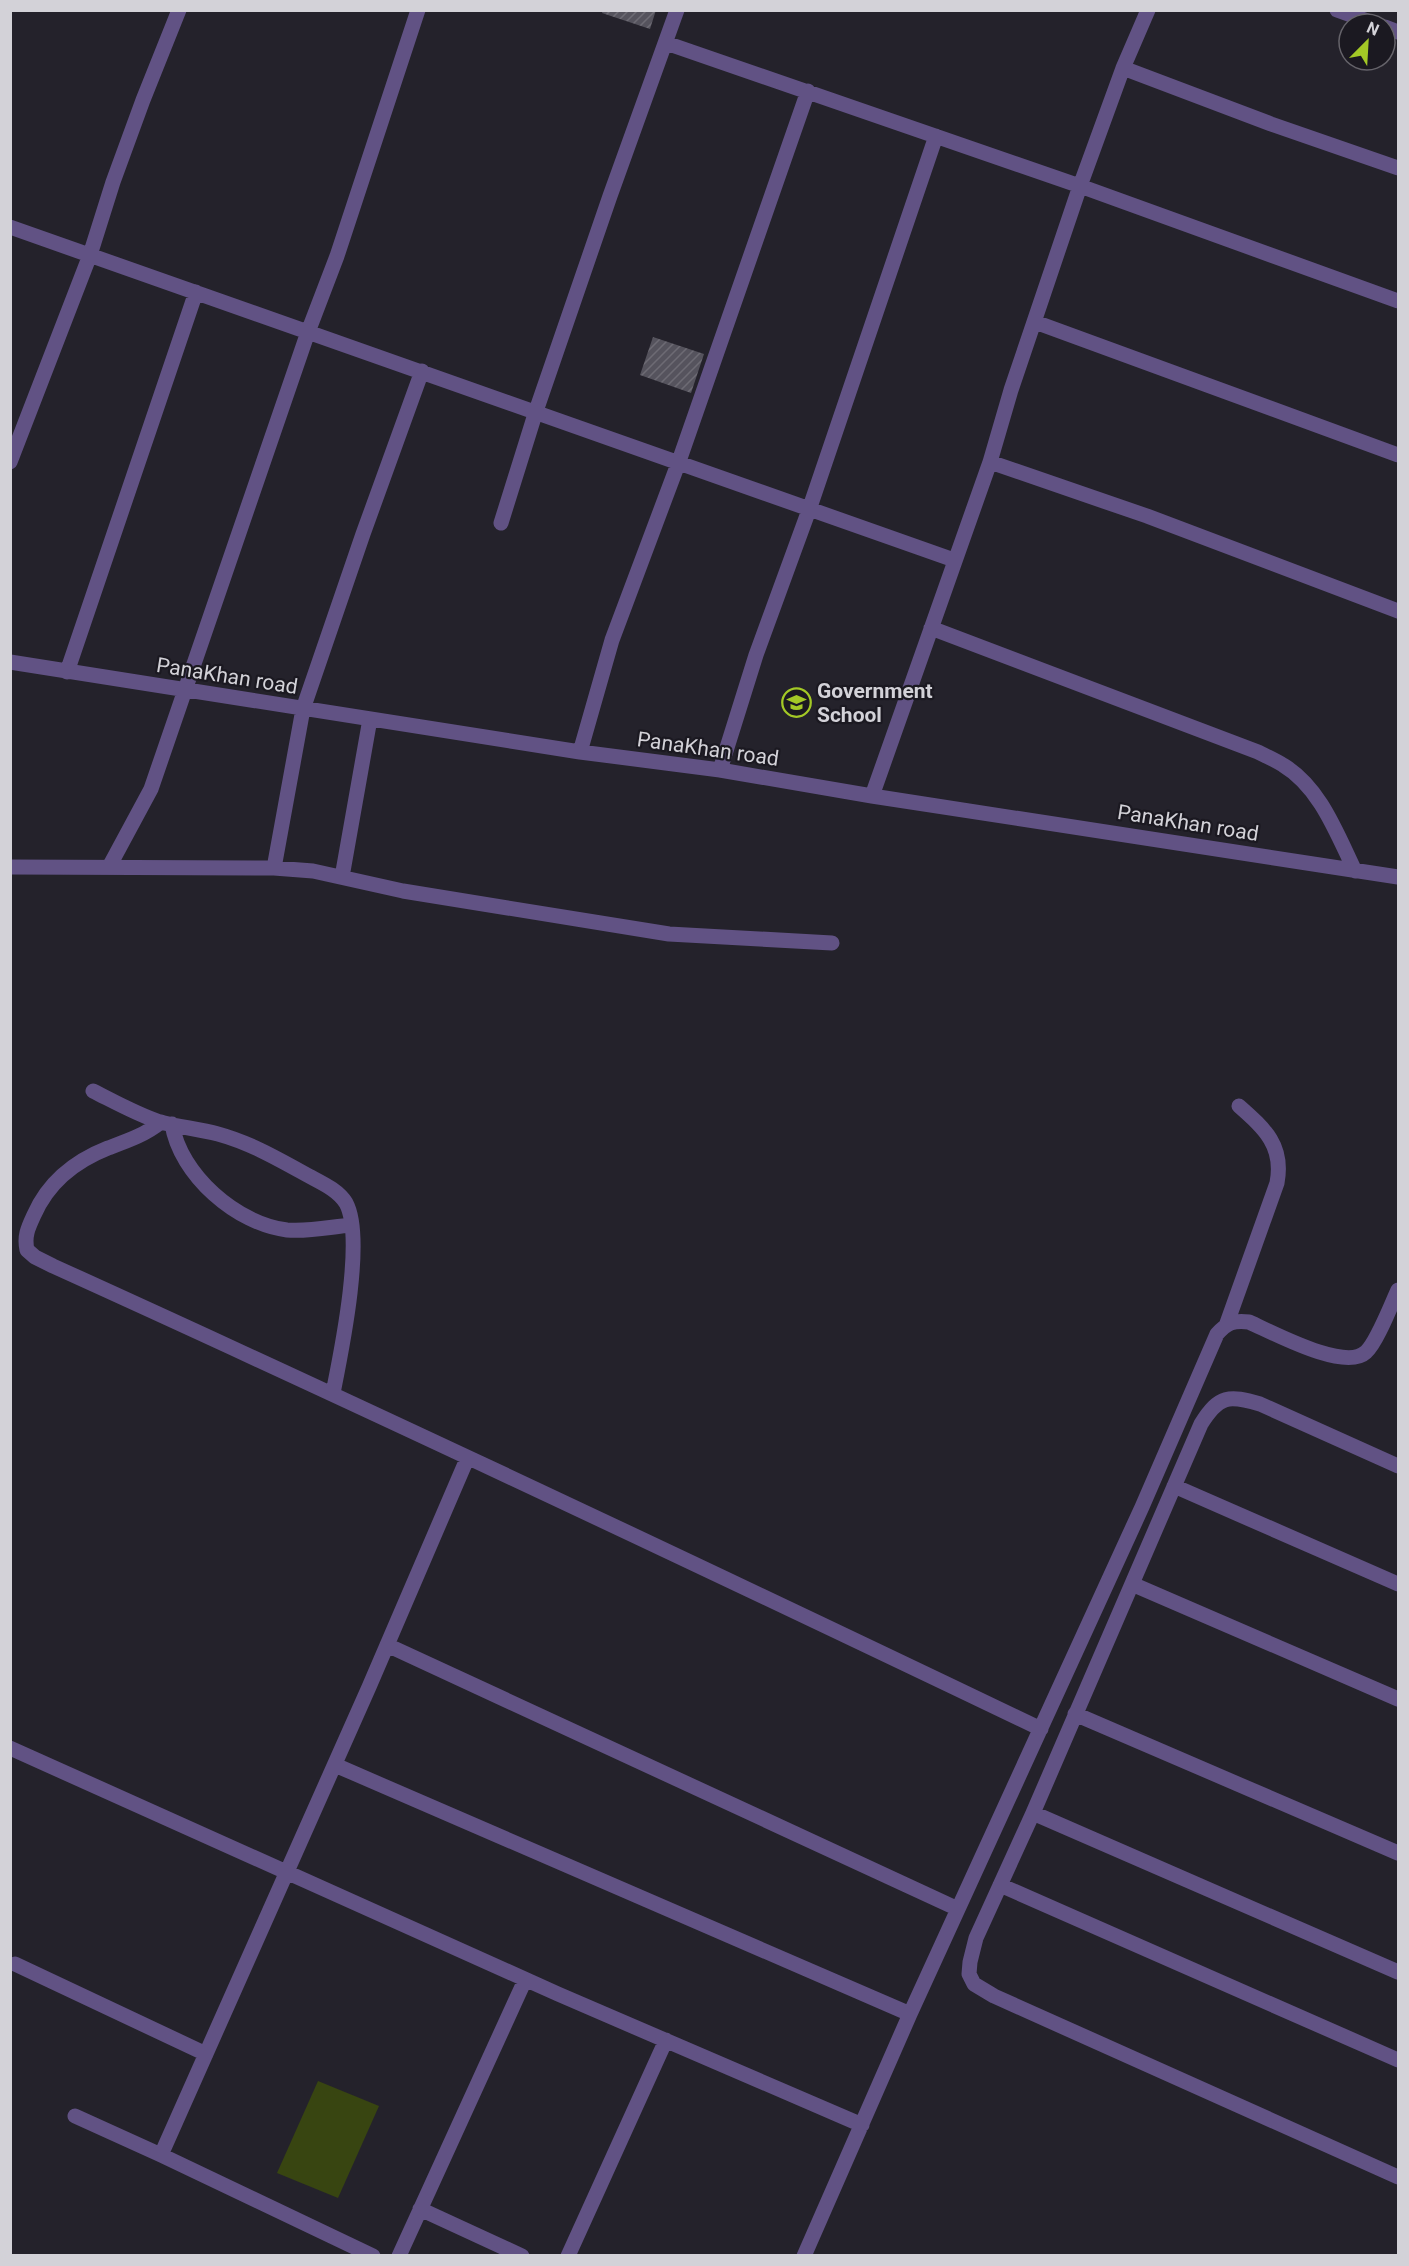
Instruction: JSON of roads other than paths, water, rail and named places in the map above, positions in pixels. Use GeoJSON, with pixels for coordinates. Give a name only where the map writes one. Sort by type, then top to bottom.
{"type":"FeatureCollection","features":[{"type":"Feature","properties":{"kind":"street"},"geometry":{"type":"LineString","coordinates":[[10,462],[90,255],[113,182],[179,10]]}},
{"type":"Feature","properties":{"kind":"street"},"geometry":{"type":"LineString","coordinates":[[501,523],[536,411],[677,10]]}},
{"type":"Feature","properties":{"kind":"street"},"geometry":{"type":"LineString","coordinates":[[872,796],[990,462],[1011,390],[1080,186],[1123,68],[1148,10]]}},
{"type":"Feature","properties":{"kind":"street"},"geometry":{"type":"LineString","coordinates":[[109,867],[151,789],[308,332],[337,255],[418,11]]}},
{"type":"Feature","properties":{"kind":"street"},"geometry":{"type":"LineString","coordinates":[[666,43],[1080,186],[1398,301]]}},
{"type":"Feature","properties":{"kind":"street"},"geometry":{"type":"LineString","coordinates":[[1123,68],[1271,124],[1398,168]]}},
{"type":"Feature","properties":{"kind":"street"},"geometry":{"type":"LineString","coordinates":[[580,752],[612,640],[678,464],[808,92]]}},
{"type":"Feature","properties":{"kind":"street"},"geometry":{"type":"LineString","coordinates":[[720,770],[756,655],[809,510],[936,136]]}},
{"type":"Feature","properties":{"kind":"street"},"geometry":{"type":"LineString","coordinates":[[10,227],[536,411],[678,464],[954,561]]}},
{"type":"Feature","properties":{"kind":"street"},"geometry":{"type":"LineString","coordinates":[[67,672],[196,292]]}},
{"type":"Feature","properties":{"kind":"street"},"geometry":{"type":"LineString","coordinates":[[1035,322],[1398,456]]}},
{"type":"Feature","properties":{"kind":"street"},"geometry":{"type":"LineString","coordinates":[[274,868],[303,709],[422,371]]}},
{"type":"Feature","properties":{"kind":"street"},"geometry":{"type":"LineString","coordinates":[[990,462],[1147,516],[1398,611]]}},
{"type":"Feature","properties":{"kind":"street"},"geometry":{"type":"LineString","coordinates":[[931,628],[1258,752],[1285,766],[1309,788],[1323,808],[1355,870]]}},
{"type":"Feature","properties":{"kind":"street","name":"PanaKhan road"},"geometry":{"type":"LineString","coordinates":[[10,662],[580,752],[720,770],[872,796],[1398,877]]}},
{"type":"Feature","properties":{"kind":"street"},"geometry":{"type":"LineString","coordinates":[[342,877],[370,719]]}},
{"type":"Feature","properties":{"kind":"street"},"geometry":{"type":"LineString","coordinates":[[10,867],[274,868],[313,871],[414,893],[669,934],[832,943]]}},
{"type":"Feature","properties":{"kind":"street"},"geometry":{"type":"LineString","coordinates":[[93,1090],[127,1108],[167,1123],[218,1134],[268,1153],[339,1195],[346,1204],[351,1225],[351,1281],[346,1333],[333,1393]]}},
{"type":"Feature","properties":{"kind":"street"},"geometry":{"type":"LineString","coordinates":[[804,2256],[910,2014],[1142,1507],[1208,1353],[1217,1334],[1227,1323],[1280,1169],[1273,1141],[1265,1130],[1239,1106]]}},
{"type":"Feature","properties":{"kind":"street"},"geometry":{"type":"LineString","coordinates":[[167,1123],[188,1164],[215,1194],[247,1217],[272,1227],[288,1230],[304,1231],[351,1225]]}},
{"type":"Feature","properties":{"kind":"street"},"geometry":{"type":"LineString","coordinates":[[167,1123],[148,1133],[105,1149],[54,1182],[39,1204],[26,1233],[27,1250],[53,1266],[333,1393],[467,1459],[653,1544],[1041,1729]]}},
{"type":"Feature","properties":{"kind":"street"},"geometry":{"type":"LineString","coordinates":[[1227,1323],[1249,1322],[1330,1356],[1356,1358],[1366,1352],[1373,1342],[1398,1290]]}},
{"type":"Feature","properties":{"kind":"street"},"geometry":{"type":"LineString","coordinates":[[1398,1466],[1260,1404],[1239,1398],[1227,1398],[1209,1410],[976,1938],[969,1962],[969,1974],[974,1984],[994,1996],[1398,2176]]}},
{"type":"Feature","properties":{"kind":"street"},"geometry":{"type":"LineString","coordinates":[[161,2155],[335,1765],[467,1459]]}},
{"type":"Feature","properties":{"kind":"street"},"geometry":{"type":"LineString","coordinates":[[1174,1486],[1398,1584]]}},
{"type":"Feature","properties":{"kind":"street"},"geometry":{"type":"LineString","coordinates":[[1132,1584],[1398,1699]]}},
{"type":"Feature","properties":{"kind":"street"},"geometry":{"type":"LineString","coordinates":[[387,1646],[958,1909]]}},
{"type":"Feature","properties":{"kind":"street"},"geometry":{"type":"LineString","coordinates":[[1076,1714],[1398,1853]]}},
{"type":"Feature","properties":{"kind":"street"},"geometry":{"type":"LineString","coordinates":[[10,1748],[525,1980],[862,2125]]}},
{"type":"Feature","properties":{"kind":"street"},"geometry":{"type":"LineString","coordinates":[[335,1765],[910,2014]]}},
{"type":"Feature","properties":{"kind":"street"},"geometry":{"type":"LineString","coordinates":[[1033,1813],[1398,1972]]}},
{"type":"Feature","properties":{"kind":"street"},"geometry":{"type":"LineString","coordinates":[[1000,1885],[1398,2060]]}},
{"type":"Feature","properties":{"kind":"street"},"geometry":{"type":"LineString","coordinates":[[15,1964],[206,2054]]}},
{"type":"Feature","properties":{"kind":"street"},"geometry":{"type":"LineString","coordinates":[[399,2256],[525,1980]]}},
{"type":"Feature","properties":{"kind":"street"},"geometry":{"type":"LineString","coordinates":[[568,2256],[666,2040]]}},
{"type":"Feature","properties":{"kind":"street"},"geometry":{"type":"LineString","coordinates":[[75,2116],[373,2256]]}},
{"type":"Feature","properties":{"kind":"street"},"geometry":{"type":"LineString","coordinates":[[420,2209],[522,2256]]}},
{"type":"Feature","properties":{"kind":"place","name":"Government School"},"geometry":{"type":"Point","coordinates":[796,703]}}]}
